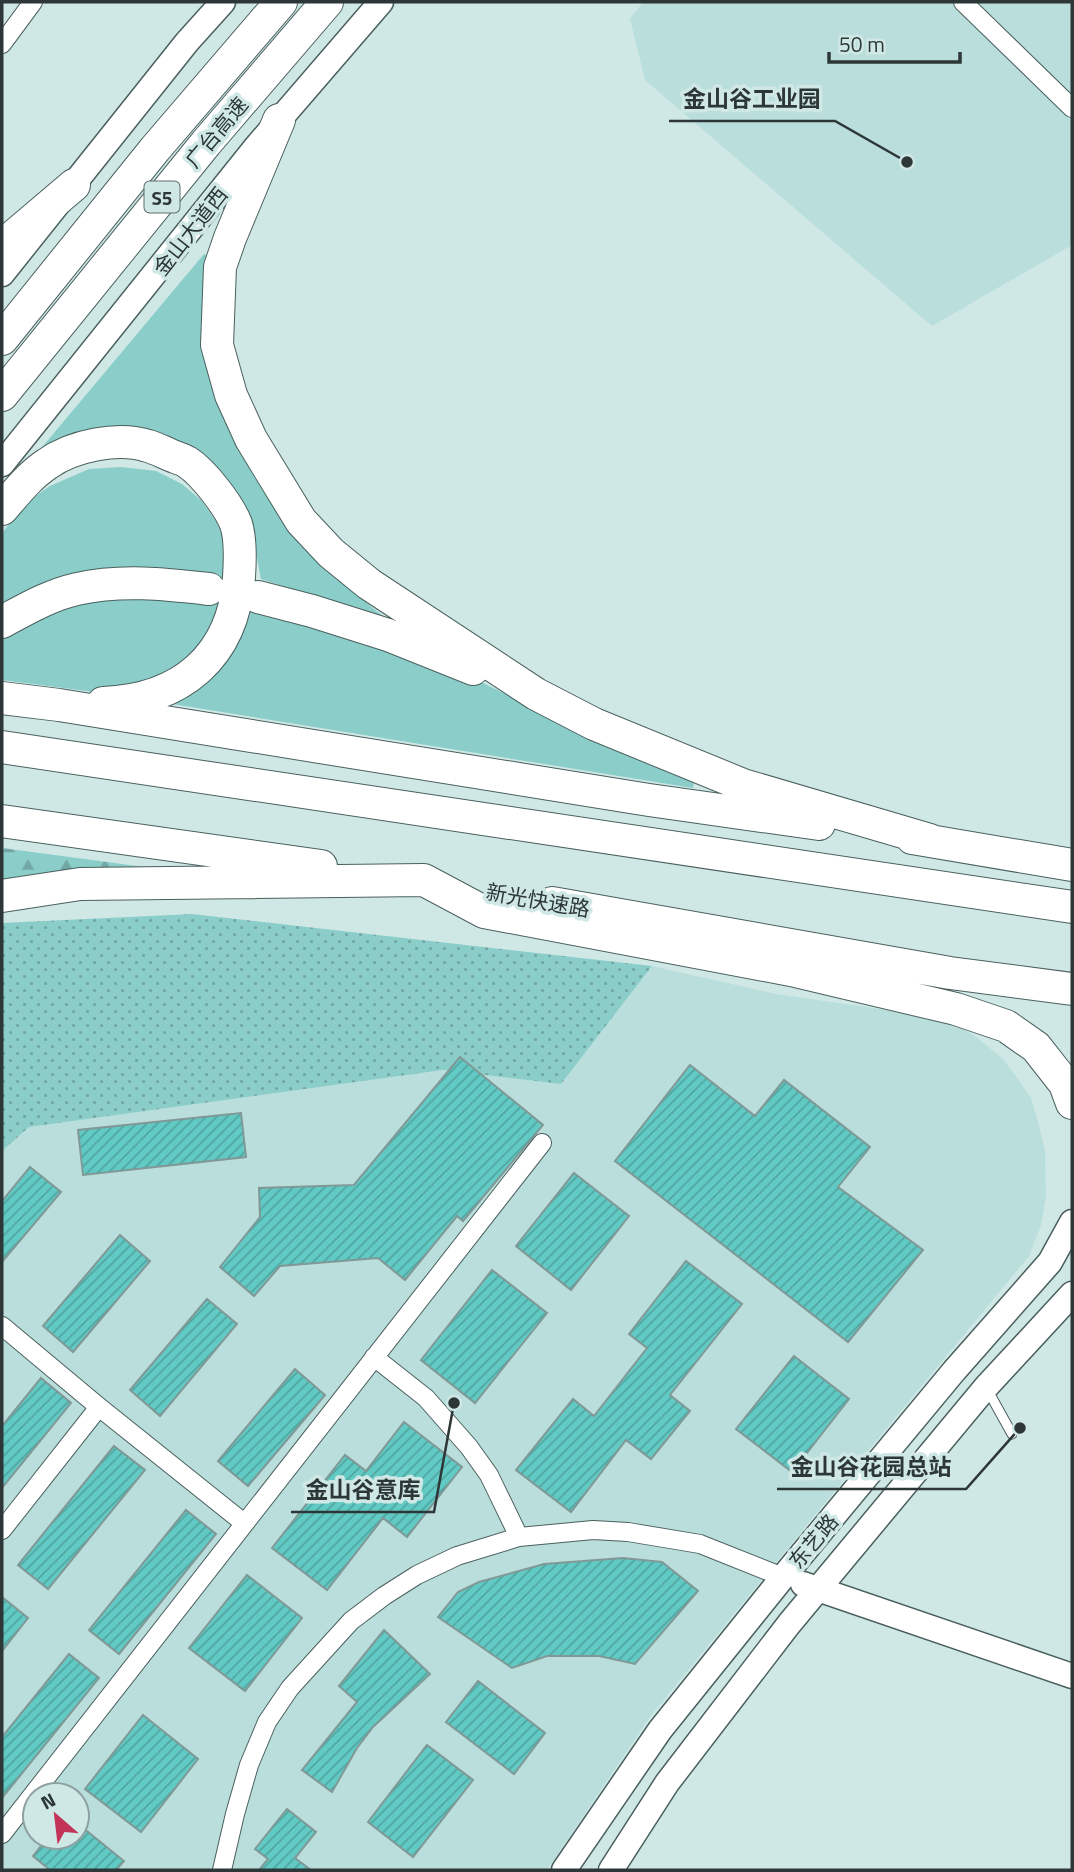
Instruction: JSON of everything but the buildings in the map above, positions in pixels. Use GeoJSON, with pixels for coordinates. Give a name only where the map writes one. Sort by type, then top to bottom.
{"type":"FeatureCollection","features":[{"type":"Feature","properties":{"kind":"highway","name":"广台高速"},"geometry":{"type":"LineString","coordinates":[[2,339],[155,149],[281,2]]}},
{"type":"Feature","properties":{"kind":"highway","name":"广台高速"},"geometry":{"type":"LineString","coordinates":[[2,395],[206,143],[327,2]]}},
{"type":"Feature","properties":{"kind":"highway"},"geometry":{"type":"LineString","coordinates":[[279,120],[220,267],[217,345],[231,395],[251,439],[301,521],[331,553],[369,584],[536,694]]}},
{"type":"Feature","properties":{"kind":"highway"},"geometry":{"type":"LineString","coordinates":[[2,246],[74,185]]}},
{"type":"Feature","properties":{"kind":"highway"},"geometry":{"type":"LineString","coordinates":[[2,509],[30,478],[48,463],[74,450],[113,442],[146,445],[187,463],[218,492],[237,526],[240,559],[238,592],[216,650],[200,669],[152,695],[122,702],[59,705]]}},
{"type":"Feature","properties":{"kind":"highway"},"geometry":{"type":"LineString","coordinates":[[2,622],[35,604],[76,589],[114,584],[157,583],[209,589]]}},
{"type":"Feature","properties":{"kind":"highway"},"geometry":{"type":"LineString","coordinates":[[258,597],[388,635],[536,694],[594,724],[743,785],[930,840]]}},
{"type":"Feature","properties":{"kind":"highway"},"geometry":{"type":"LineString","coordinates":[[2,698],[635,797],[930,840],[1070,864]]}},
{"type":"Feature","properties":{"kind":"highway"},"geometry":{"type":"LineString","coordinates":[[2,747],[1072,907]]}},
{"type":"Feature","properties":{"kind":"highway","name":"新光快速路"},"geometry":{"type":"LineString","coordinates":[[2,821],[424,880],[950,973],[1072,989]]}},
{"type":"Feature","properties":{"kind":"highway"},"geometry":{"type":"LineString","coordinates":[[2,896],[80,884],[424,880],[484,912],[791,970],[956,1009],[1006,1026],[1036,1046],[1065,1084],[1072,1103]]}},
{"type":"Feature","properties":{"kind":"street"},"geometry":{"type":"LineString","coordinates":[[2,44],[33,2]]}},
{"type":"Feature","properties":{"kind":"street"},"geometry":{"type":"LineString","coordinates":[[2,274],[223,2]]}},
{"type":"Feature","properties":{"kind":"street","name":"金山大道西"},"geometry":{"type":"LineString","coordinates":[[2,464],[279,120],[382,2]]}},
{"type":"Feature","properties":{"kind":"street"},"geometry":{"type":"LineString","coordinates":[[963,2],[1072,108]]}},
{"type":"Feature","properties":{"kind":"street"},"geometry":{"type":"LineString","coordinates":[[2,1834],[542,1143]]}},
{"type":"Feature","properties":{"kind":"street","name":"东艺路"},"geometry":{"type":"LineString","coordinates":[[564,1870],[660,1730],[954,1371],[1050,1262],[1072,1222]]}},
{"type":"Feature","properties":{"kind":"street","name":"东艺路"},"geometry":{"type":"LineString","coordinates":[[611,1870],[667,1783],[817,1589],[986,1387],[1072,1294]]}},
{"type":"Feature","properties":{"kind":"street"},"geometry":{"type":"LineString","coordinates":[[2,1326],[244,1522]]}},
{"type":"Feature","properties":{"kind":"street"},"geometry":{"type":"LineString","coordinates":[[374,1357],[426,1398],[469,1447],[489,1475],[519,1537]]}},
{"type":"Feature","properties":{"kind":"street"},"geometry":{"type":"LineString","coordinates":[[2,1529],[99,1407]]}},
{"type":"Feature","properties":{"kind":"street"},"geometry":{"type":"LineString","coordinates":[[222,1870],[234,1814],[249,1765],[267,1722],[290,1688],[315,1659],[351,1621],[384,1595],[417,1575],[457,1556],[519,1537],[593,1530],[628,1532],[700,1544],[783,1577],[1072,1676]]}},
{"type":"Feature","properties":{"kind":"lane"},"geometry":{"type":"LineString","coordinates":[[986,1387],[1012,1434]]}},
{"type":"Feature","properties":{"kind":"shaded area"},"geometry":{"type":"Polygon","coordinates":[[[643,2],[1072,2],[1072,245],[932,326],[645,80],[630,19],[643,2]]]}},
{"type":"Feature","properties":{"kind":"shaded area"},"geometry":{"type":"Polygon","coordinates":[[[652,966],[776,994],[943,1018],[975,1036],[1002,1058],[1031,1098],[1045,1151],[1046,1197],[1041,1225],[1029,1256],[650,1717],[547,1870],[2,1870],[2,1151],[29,1127],[443,1070],[561,1084],[652,966]]]}},
{"type":"Feature","properties":{"kind":"green space"},"geometry":{"type":"Polygon","coordinates":[[[204,254],[211,258],[238,448],[266,495],[296,536],[347,587],[389,621],[261,579],[256,553],[248,532],[216,481],[126,448],[23,470],[204,254]]]}},
{"type":"Feature","properties":{"kind":"green space"},"geometry":{"type":"Polygon","coordinates":[[[121,467],[156,471],[182,484],[202,501],[217,523],[230,554],[230,583],[2,608],[2,533],[27,502],[50,486],[89,469],[121,467]]]}},
{"type":"Feature","properties":{"kind":"green space"},"geometry":{"type":"Polygon","coordinates":[[[178,594],[227,605],[211,639],[156,682],[110,694],[2,680],[2,633],[92,597],[178,594]]]}},
{"type":"Feature","properties":{"kind":"green space"},"geometry":{"type":"Polygon","coordinates":[[[249,606],[481,682],[556,719],[695,778],[693,788],[160,702],[249,606]]]}},
{"type":"Feature","properties":{"kind":"green space"},"geometry":{"type":"Polygon","coordinates":[[[2,848],[152,868],[2,885],[2,848]]]}},
{"type":"Feature","properties":{"kind":"green space"},"geometry":{"type":"Polygon","coordinates":[[[192,914],[652,966],[561,1084],[443,1070],[29,1127],[2,1151],[2,923],[192,914]]]}},
{"type":"Feature","properties":{"kind":"place","name":"金山谷工业园"},"geometry":{"type":"Point","coordinates":[907,162]}},
{"type":"Feature","properties":{"kind":"place","name":"金山谷意库"},"geometry":{"type":"Point","coordinates":[454,1403]}},
{"type":"Feature","properties":{"kind":"place","name":"金山谷花园总站"},"geometry":{"type":"Point","coordinates":[1020,1428]}}]}
